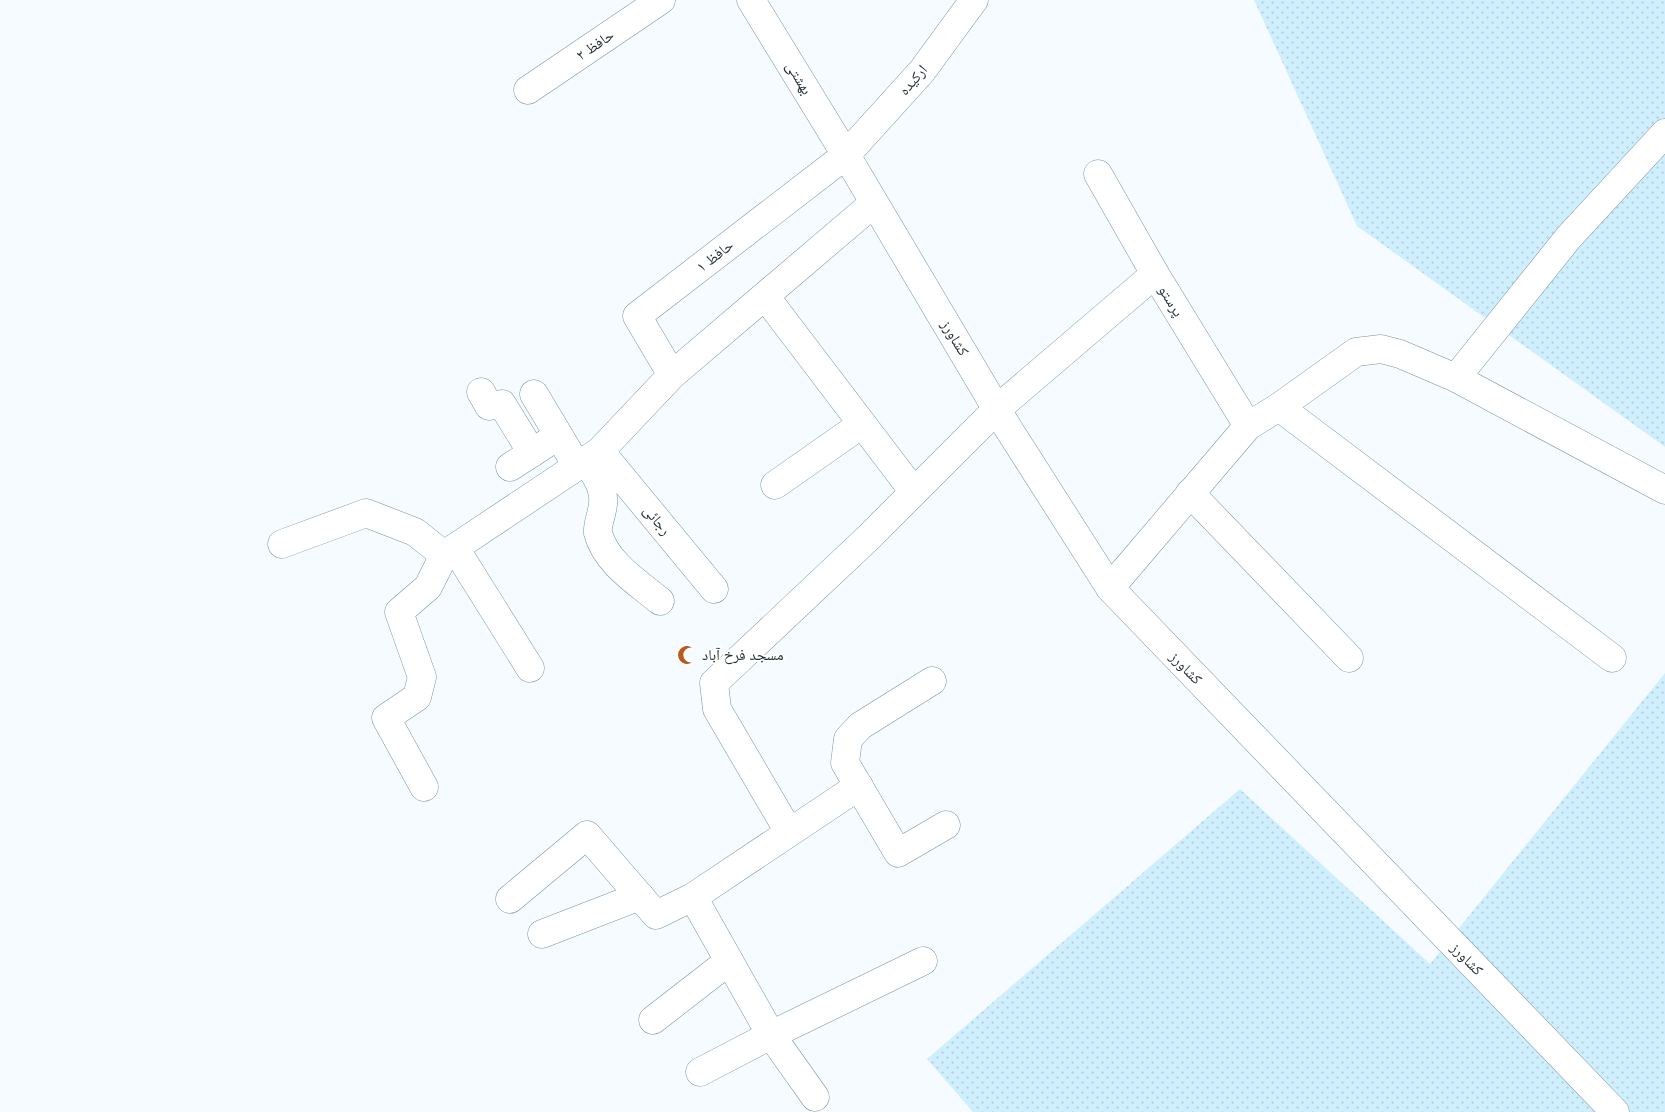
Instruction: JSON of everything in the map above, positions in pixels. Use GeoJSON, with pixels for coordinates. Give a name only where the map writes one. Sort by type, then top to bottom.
{"type":"FeatureCollection","features":[{"type":"Feature","properties":{"kind":"street","name":"حافظ ۲"},"geometry":{"type":"LineString","coordinates":[[528,90],[661,0]]}},
{"type":"Feature","properties":{"kind":"street","name":"بهشتی"},"geometry":{"type":"LineString","coordinates":[[751,0],[846,155]]}},
{"type":"Feature","properties":{"kind":"street","name":"ارکیده"},"geometry":{"type":"LineString","coordinates":[[846,155],[922,71],[974,0]]}},
{"type":"Feature","properties":{"kind":"street"},"geometry":{"type":"LineString","coordinates":[[1456,378],[1569,237],[1665,133]]}},
{"type":"Feature","properties":{"kind":"street","name":"کشاورز"},"geometry":{"type":"LineString","coordinates":[[846,155],[997,409],[1110,588],[1615,1112]]}},
{"type":"Feature","properties":{"kind":"street","name":"حافظ ۱"},"geometry":{"type":"LineString","coordinates":[[672,375],[637,316],[846,155]]}},
{"type":"Feature","properties":{"kind":"street","name":"پرستو"},"geometry":{"type":"LineString","coordinates":[[1098,174],[1155,274],[1248,426]]}},
{"type":"Feature","properties":{"kind":"street"},"geometry":{"type":"LineString","coordinates":[[424,787],[386,718],[417,697],[422,677],[398,612],[428,587],[450,551],[588,459],[672,375],[874,203]]}},
{"type":"Feature","properties":{"kind":"street"},"geometry":{"type":"LineString","coordinates":[[790,832],[717,709],[714,683],[868,538],[997,409],[1155,274]]}},
{"type":"Feature","properties":{"kind":"street"},"geometry":{"type":"LineString","coordinates":[[765,296],[914,492]]}},
{"type":"Feature","properties":{"kind":"street"},"geometry":{"type":"LineString","coordinates":[[1110,588],[1248,426],[1280,407],[1356,352],[1381,349],[1400,354],[1456,378],[1665,490]]}},
{"type":"Feature","properties":{"kind":"street"},"geometry":{"type":"LineString","coordinates":[[481,392],[489,406],[502,404],[521,460],[559,435]]}},
{"type":"Feature","properties":{"kind":"street"},"geometry":{"type":"LineString","coordinates":[[534,394],[559,435],[588,459],[602,485],[604,504],[597,530],[607,554],[660,602]]}},
{"type":"Feature","properties":{"kind":"street"},"geometry":{"type":"LineString","coordinates":[[1280,407],[1612,658]]}},
{"type":"Feature","properties":{"kind":"street"},"geometry":{"type":"LineString","coordinates":[[775,485],[862,424]]}},
{"type":"Feature","properties":{"kind":"street","name":"رجائی"},"geometry":{"type":"LineString","coordinates":[[588,459],[714,589]]}},
{"type":"Feature","properties":{"kind":"street"},"geometry":{"type":"LineString","coordinates":[[1190,493],[1349,658]]}},
{"type":"Feature","properties":{"kind":"street"},"geometry":{"type":"LineString","coordinates":[[282,544],[366,513],[415,532],[450,551],[530,668]]}},
{"type":"Feature","properties":{"kind":"street"},"geometry":{"type":"LineString","coordinates":[[932,681],[860,726],[848,738],[845,763],[898,853],[946,825]]}},
{"type":"Feature","properties":{"kind":"street"},"geometry":{"type":"LineString","coordinates":[[510,900],[587,835],[656,915],[693,897],[859,786]]}},
{"type":"Feature","properties":{"kind":"street"},"geometry":{"type":"LineString","coordinates":[[542,934],[640,896]]}},
{"type":"Feature","properties":{"kind":"street"},"geometry":{"type":"LineString","coordinates":[[693,897],[771,1035],[815,1097]]}},
{"type":"Feature","properties":{"kind":"street"},"geometry":{"type":"LineString","coordinates":[[653,1020],[729,961]]}},
{"type":"Feature","properties":{"kind":"street"},"geometry":{"type":"LineString","coordinates":[[700,1072],[923,961]]}},
{"type":"Feature","properties":{"kind":"shaded area"},"geometry":{"type":"Polygon","coordinates":[[[1254,0],[1665,0],[1665,447],[1357,226],[1254,0]]]}},
{"type":"Feature","properties":{"kind":"shaded area"},"geometry":{"type":"Polygon","coordinates":[[[1665,673],[1665,1112],[973,1112],[927,1059],[1240,789],[1430,964],[1665,673]]]}},
{"type":"Feature","properties":{"kind":"place","name":"مسجد فرخ آباد"},"geometry":{"type":"Point","coordinates":[687,655]}}]}
